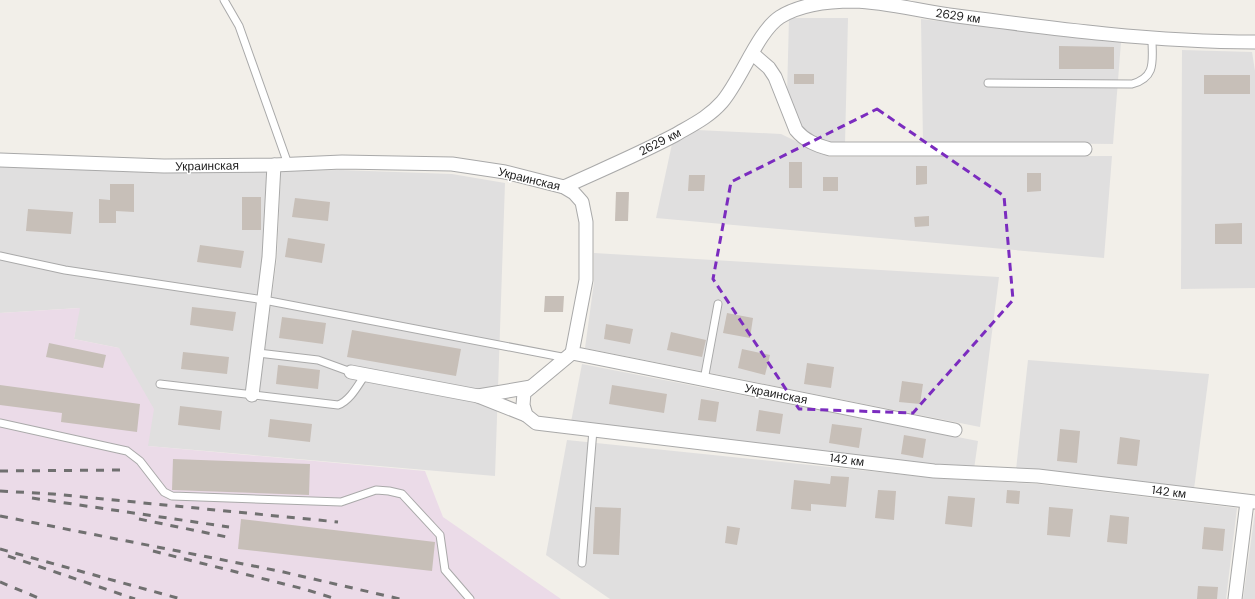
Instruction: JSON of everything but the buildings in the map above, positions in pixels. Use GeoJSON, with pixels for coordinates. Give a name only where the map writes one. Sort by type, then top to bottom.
{"type":"FeatureCollection","features":[{"type":"Feature","properties":{"kind":"street","name":"2629 км"},"geometry":{"type":"LineString","coordinates":[[564,187],[658,144],[705,118],[722,103],[735,85],[766,30],[779,17],[801,7],[831,1],[854,1],[898,6],[955,16],[1152,39],[1255,42]]}},
{"type":"Feature","properties":{"kind":"street"},"geometry":{"type":"LineString","coordinates":[[752,54],[769,68],[796,130],[802,137],[813,144],[830,149],[1085,150]]}},
{"type":"Feature","properties":{"kind":"street","name":"Украинская"},"geometry":{"type":"LineString","coordinates":[[0,160],[164,166],[274,165],[342,162],[452,164],[505,172],[564,187],[574,193],[582,202],[586,222],[586,280],[570,356],[704,380],[955,430]]}},
{"type":"Feature","properties":{"kind":"street"},"geometry":{"type":"LineString","coordinates":[[252,395],[269,257],[274,165]]}},
{"type":"Feature","properties":{"kind":"street"},"geometry":{"type":"LineString","coordinates":[[526,415],[523,405],[524,393],[570,356]]}},
{"type":"Feature","properties":{"kind":"street"},"geometry":{"type":"LineString","coordinates":[[351,372],[478,396],[530,387]]}},
{"type":"Feature","properties":{"kind":"street","name":"142 км"},"geometry":{"type":"LineString","coordinates":[[478,396],[526,415],[536,423],[934,471],[1038,476],[1251,502]]}},
{"type":"Feature","properties":{"kind":"street"},"geometry":{"type":"LineString","coordinates":[[1235,599],[1251,502]]}},
{"type":"Feature","properties":{"kind":"lane"},"geometry":{"type":"LineString","coordinates":[[224,0],[239,26],[288,164]]}},
{"type":"Feature","properties":{"kind":"lane"},"geometry":{"type":"LineString","coordinates":[[988,83],[1132,84],[1146,78],[1150,72],[1152,39]]}},
{"type":"Feature","properties":{"kind":"lane"},"geometry":{"type":"LineString","coordinates":[[0,256],[65,270],[264,300],[570,356]]}},
{"type":"Feature","properties":{"kind":"lane"},"geometry":{"type":"LineString","coordinates":[[704,380],[718,304]]}},
{"type":"Feature","properties":{"kind":"lane"},"geometry":{"type":"LineString","coordinates":[[258,353],[318,360],[351,372]]}},
{"type":"Feature","properties":{"kind":"lane"},"geometry":{"type":"LineString","coordinates":[[160,384],[338,405],[344,403],[365,375]]}},
{"type":"Feature","properties":{"kind":"lane"},"geometry":{"type":"LineString","coordinates":[[0,423],[127,451],[140,461],[164,492],[172,496],[341,502],[376,490],[402,494],[440,535],[445,570],[470,599]]}},
{"type":"Feature","properties":{"kind":"lane"},"geometry":{"type":"LineString","coordinates":[[582,563],[593,430]]}},
{"type":"Feature","properties":{"kind":"highlighted area"},"geometry":{"type":"Polygon","coordinates":[[[877,109],[1004,196],[1013,300],[913,413],[799,409],[713,279],[731,182],[877,109]]]}},
{"type":"Feature","properties":{"kind":"shaded area"},"geometry":{"type":"Polygon","coordinates":[[[789,18],[848,18],[845,144],[831,144],[815,140],[799,127],[787,96],[789,18]]]}},
{"type":"Feature","properties":{"kind":"shaded area"},"geometry":{"type":"Polygon","coordinates":[[[921,19],[1121,42],[1113,144],[923,142],[921,19]]]}},
{"type":"Feature","properties":{"kind":"shaded area"},"geometry":{"type":"Polygon","coordinates":[[[1182,50],[1252,52],[1255,71],[1255,288],[1181,289],[1182,50]]]}},
{"type":"Feature","properties":{"kind":"shaded area"},"geometry":{"type":"Polygon","coordinates":[[[697,130],[781,134],[829,157],[1112,156],[1104,258],[656,218],[672,144],[697,130]]]}},
{"type":"Feature","properties":{"kind":"shaded area"},"geometry":{"type":"Polygon","coordinates":[[[0,165],[167,172],[268,172],[263,259],[245,399],[258,401],[277,257],[281,171],[341,170],[452,174],[505,183],[495,476],[148,446],[119,348],[74,339],[79,308],[0,313],[0,165]]]}},
{"type":"Feature","properties":{"kind":"shaded area"},"geometry":{"type":"Polygon","coordinates":[[[594,253],[999,277],[980,427],[585,348],[594,282],[594,253]]]}},
{"type":"Feature","properties":{"kind":"shaded area"},"geometry":{"type":"Polygon","coordinates":[[[80,308],[74,339],[119,348],[154,409],[148,446],[425,471],[443,517],[561,599],[0,599],[0,313],[80,308]]]}},
{"type":"Feature","properties":{"kind":"shaded area"},"geometry":{"type":"Polygon","coordinates":[[[1028,360],[1209,374],[1194,489],[1016,470],[1028,360]]]}},
{"type":"Feature","properties":{"kind":"shaded area"},"geometry":{"type":"Polygon","coordinates":[[[582,364],[978,441],[974,469],[935,466],[594,423],[571,422],[582,364]]]}},
{"type":"Feature","properties":{"kind":"shaded area"},"geometry":{"type":"Polygon","coordinates":[[[567,440],[936,478],[1038,484],[1237,508],[1226,599],[610,599],[546,555],[567,440]]]}},
{"type":"Feature","properties":{"kind":"shaded area"},"geometry":{"type":"Polygon","coordinates":[[[1255,512],[1255,599],[1243,599],[1255,512]]]}},
{"type":"Feature","properties":{"kind":"railway"},"geometry":{"type":"LineString","coordinates":[[0,471],[124,470]]}},
{"type":"Feature","properties":{"kind":"railway"},"geometry":{"type":"LineString","coordinates":[[0,491],[53,494],[338,522]]}},
{"type":"Feature","properties":{"kind":"railway"},"geometry":{"type":"LineString","coordinates":[[32,498],[229,527]]}},
{"type":"Feature","properties":{"kind":"railway"},"geometry":{"type":"LineString","coordinates":[[0,516],[279,571],[400,599]]}},
{"type":"Feature","properties":{"kind":"railway"},"geometry":{"type":"LineString","coordinates":[[139,519],[227,537]]}},
{"type":"Feature","properties":{"kind":"railway"},"geometry":{"type":"LineString","coordinates":[[0,549],[181,599]]}},
{"type":"Feature","properties":{"kind":"railway"},"geometry":{"type":"LineString","coordinates":[[153,551],[304,589],[336,599]]}},
{"type":"Feature","properties":{"kind":"railway"},"geometry":{"type":"LineString","coordinates":[[8,556],[135,599]]}},
{"type":"Feature","properties":{"kind":"railway"},"geometry":{"type":"LineString","coordinates":[[0,582],[41,599]]}}]}
